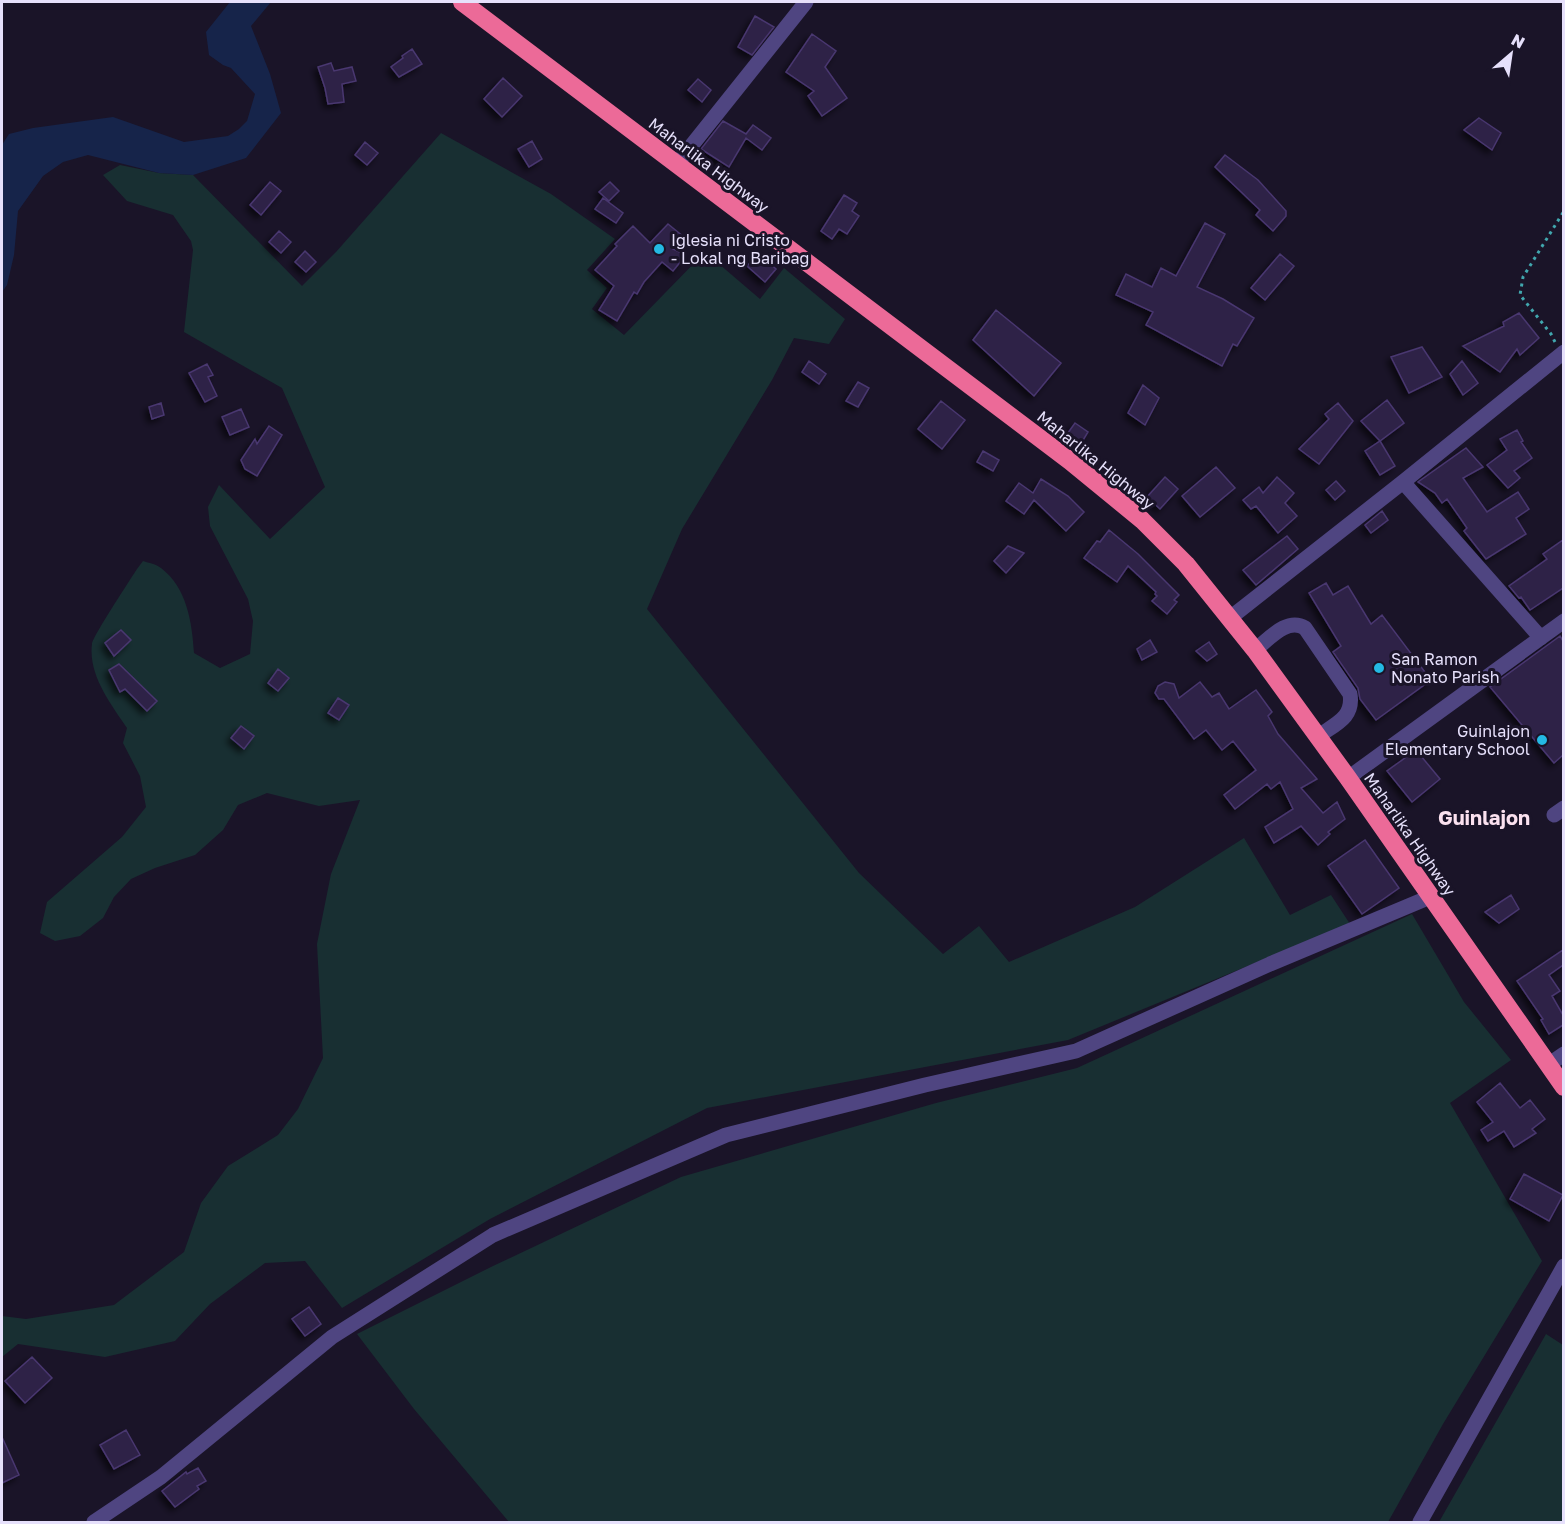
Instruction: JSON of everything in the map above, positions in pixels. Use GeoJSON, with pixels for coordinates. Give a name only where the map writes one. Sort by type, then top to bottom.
{"type":"FeatureCollection","features":[{"type":"Feature","properties":{"kind":"highway","name":"Maharlika Highway"},"geometry":{"type":"LineString","coordinates":[[462,2],[1088,476],[1142,520],[1186,564],[1255,650],[1348,778],[1563,1087]]}},
{"type":"Feature","properties":{"kind":"street"},"geometry":{"type":"LineString","coordinates":[[676,165],[806,2]]}},
{"type":"Feature","properties":{"kind":"street"},"geometry":{"type":"LineString","coordinates":[[1230,618],[1563,355]]}},
{"type":"Feature","properties":{"kind":"street"},"geometry":{"type":"LineString","coordinates":[[1403,482],[1541,638]]}},
{"type":"Feature","properties":{"kind":"street"},"geometry":{"type":"LineString","coordinates":[[1348,778],[1563,621]]}},
{"type":"Feature","properties":{"kind":"street"},"geometry":{"type":"LineString","coordinates":[[1255,650],[1288,625],[1299,624],[1305,628],[1350,694],[1352,706],[1346,716],[1317,737]]}},
{"type":"Feature","properties":{"kind":"street"},"geometry":{"type":"LineString","coordinates":[[94,1522],[161,1477],[332,1337],[493,1235],[726,1135],[925,1085],[1076,1051],[1270,964],[1430,897]]}},
{"type":"Feature","properties":{"kind":"street"},"geometry":{"type":"LineString","coordinates":[[1548,1065],[1563,1054]]}},
{"type":"Feature","properties":{"kind":"street"},"geometry":{"type":"LineString","coordinates":[[1419,1522],[1563,1266]]}},
{"type":"Feature","properties":{"kind":"path"},"geometry":{"type":"LineString","coordinates":[[1563,211],[1523,277],[1520,295],[1551,334],[1563,355]]}},
{"type":"Feature","properties":{"kind":"green space"},"geometry":{"type":"Polygon","coordinates":[[[441,133],[551,194],[615,239],[587,270],[607,288],[592,309],[624,335],[705,252],[760,299],[784,268],[845,319],[829,344],[794,338],[772,380],[682,529],[647,609],[859,873],[943,954],[979,926],[1009,962],[1135,907],[1244,838],[1290,915],[1331,895],[1350,924],[1068,1040],[707,1108],[490,1219],[342,1308],[305,1261],[265,1263],[210,1304],[175,1341],[105,1357],[18,1344],[2,1357],[2,1316],[26,1319],[114,1305],[184,1252],[201,1203],[228,1166],[278,1135],[298,1109],[323,1058],[317,944],[331,874],[360,800],[319,806],[267,793],[238,805],[223,830],[195,855],[155,868],[131,879],[114,897],[103,918],[80,936],[55,941],[40,933],[47,902],[122,837],[146,807],[140,776],[123,743],[127,728],[102,689],[92,656],[94,639],[120,595],[143,561],[157,566],[170,576],[182,596],[190,618],[194,653],[220,668],[250,654],[253,621],[248,599],[210,526],[208,507],[219,485],[270,539],[325,487],[282,388],[184,332],[193,250],[191,241],[173,215],[127,201],[103,175],[120,165],[159,173],[193,175],[302,286],[336,252],[441,133]]]}},
{"type":"Feature","properties":{"kind":"green space"},"geometry":{"type":"Polygon","coordinates":[[[1412,914],[1464,1002],[1511,1060],[1450,1103],[1542,1261],[1443,1424],[1388,1522],[509,1522],[414,1409],[357,1334],[493,1266],[681,1177],[936,1103],[1077,1068],[1412,914]]]}},
{"type":"Feature","properties":{"kind":"green space"},"geometry":{"type":"Polygon","coordinates":[[[1546,1334],[1563,1345],[1563,1522],[1439,1522],[1546,1334]]]}},
{"type":"Feature","properties":{"kind":"water"},"geometry":{"type":"Polygon","coordinates":[[[230,2],[271,2],[251,26],[270,74],[281,113],[246,158],[193,175],[159,173],[88,155],[63,162],[43,176],[18,211],[14,255],[7,285],[2,292],[2,145],[9,134],[33,128],[113,117],[184,142],[228,136],[247,121],[255,94],[231,68],[209,55],[206,32],[230,2]]]}},
{"type":"Feature","properties":{"kind":"building"},"geometry":{"type":"Polygon","coordinates":[[[755,16],[774,27],[752,55],[738,47],[755,16]]]}},
{"type":"Feature","properties":{"kind":"building"},"geometry":{"type":"Polygon","coordinates":[[[812,34],[836,51],[825,67],[847,98],[822,116],[808,96],[814,91],[786,72],[812,34]]]}},
{"type":"Feature","properties":{"kind":"building"},"geometry":{"type":"Polygon","coordinates":[[[412,49],[422,64],[399,77],[391,67],[412,49]]]}},
{"type":"Feature","properties":{"kind":"building"},"geometry":{"type":"Polygon","coordinates":[[[331,63],[334,71],[352,67],[356,81],[342,84],[344,102],[328,104],[318,67],[331,63]]]}},
{"type":"Feature","properties":{"kind":"building"},"geometry":{"type":"Polygon","coordinates":[[[503,78],[522,96],[502,117],[484,99],[503,78]]]}},
{"type":"Feature","properties":{"kind":"building"},"geometry":{"type":"Polygon","coordinates":[[[698,79],[711,90],[702,102],[688,90],[698,79]]]}},
{"type":"Feature","properties":{"kind":"building"},"geometry":{"type":"Polygon","coordinates":[[[1479,118],[1501,133],[1492,150],[1464,130],[1479,118]]]}},
{"type":"Feature","properties":{"kind":"building"},"geometry":{"type":"Polygon","coordinates":[[[723,121],[746,134],[753,125],[771,138],[762,150],[746,138],[729,167],[701,149],[723,121]]]}},
{"type":"Feature","properties":{"kind":"building"},"geometry":{"type":"Polygon","coordinates":[[[532,141],[542,159],[529,167],[518,149],[532,141]]]}},
{"type":"Feature","properties":{"kind":"building"},"geometry":{"type":"Polygon","coordinates":[[[365,142],[378,153],[367,165],[355,155],[365,142]]]}},
{"type":"Feature","properties":{"kind":"building"},"geometry":{"type":"Polygon","coordinates":[[[1225,155],[1258,180],[1286,211],[1286,216],[1273,231],[1256,215],[1260,210],[1215,167],[1225,155]]]}},
{"type":"Feature","properties":{"kind":"building"},"geometry":{"type":"Polygon","coordinates":[[[270,182],[281,191],[261,215],[250,205],[270,182]]]}},
{"type":"Feature","properties":{"kind":"building"},"geometry":{"type":"Polygon","coordinates":[[[610,182],[619,191],[609,201],[599,192],[610,182]]]}},
{"type":"Feature","properties":{"kind":"building"},"geometry":{"type":"Polygon","coordinates":[[[844,195],[857,203],[852,211],[859,216],[847,234],[839,229],[832,239],[821,231],[844,195]]]}},
{"type":"Feature","properties":{"kind":"building"},"geometry":{"type":"Polygon","coordinates":[[[603,198],[623,213],[616,223],[595,209],[603,198]]]}},
{"type":"Feature","properties":{"kind":"building"},"geometry":{"type":"Polygon","coordinates":[[[1205,223],[1225,234],[1197,287],[1223,299],[1254,318],[1237,346],[1233,344],[1222,366],[1146,325],[1153,312],[1116,295],[1126,274],[1152,287],[1161,268],[1176,276],[1205,223]]]}},
{"type":"Feature","properties":{"kind":"building"},"geometry":{"type":"Polygon","coordinates":[[[668,224],[684,237],[673,249],[686,255],[673,271],[662,262],[644,282],[637,294],[634,292],[617,321],[599,310],[614,286],[595,270],[617,246],[615,244],[633,226],[650,243],[668,224]]]}},
{"type":"Feature","properties":{"kind":"building"},"geometry":{"type":"Polygon","coordinates":[[[279,231],[291,242],[281,253],[269,242],[279,231]]]}},
{"type":"Feature","properties":{"kind":"building"},"geometry":{"type":"Polygon","coordinates":[[[305,251],[316,262],[306,272],[295,262],[305,251]]]}},
{"type":"Feature","properties":{"kind":"building"},"geometry":{"type":"Polygon","coordinates":[[[759,253],[776,269],[765,282],[747,266],[759,253]]]}},
{"type":"Feature","properties":{"kind":"building"},"geometry":{"type":"Polygon","coordinates":[[[1280,254],[1294,266],[1265,300],[1251,288],[1280,254]]]}},
{"type":"Feature","properties":{"kind":"building"},"geometry":{"type":"Polygon","coordinates":[[[996,310],[1061,363],[1034,396],[973,340],[996,310]]]}},
{"type":"Feature","properties":{"kind":"building"},"geometry":{"type":"Polygon","coordinates":[[[1519,313],[1539,338],[1520,355],[1517,349],[1500,372],[1463,346],[1504,326],[1503,322],[1519,313]]]}},
{"type":"Feature","properties":{"kind":"building"},"geometry":{"type":"Polygon","coordinates":[[[1422,347],[1442,377],[1409,393],[1391,357],[1422,347]]]}},
{"type":"Feature","properties":{"kind":"building"},"geometry":{"type":"Polygon","coordinates":[[[809,361],[826,374],[819,384],[802,372],[809,361]]]}},
{"type":"Feature","properties":{"kind":"building"},"geometry":{"type":"Polygon","coordinates":[[[1462,361],[1478,383],[1463,395],[1450,374],[1462,361]]]}},
{"type":"Feature","properties":{"kind":"building"},"geometry":{"type":"Polygon","coordinates":[[[207,364],[213,375],[208,377],[217,396],[205,402],[189,373],[207,364]]]}},
{"type":"Feature","properties":{"kind":"building"},"geometry":{"type":"Polygon","coordinates":[[[858,382],[869,388],[858,407],[846,401],[858,382]]]}},
{"type":"Feature","properties":{"kind":"building"},"geometry":{"type":"Polygon","coordinates":[[[1143,385],[1159,398],[1145,425],[1128,413],[1143,385]]]}},
{"type":"Feature","properties":{"kind":"building"},"geometry":{"type":"Polygon","coordinates":[[[1387,400],[1404,423],[1380,441],[1361,421],[1387,400]]]}},
{"type":"Feature","properties":{"kind":"building"},"geometry":{"type":"Polygon","coordinates":[[[941,401],[965,420],[942,449],[918,429],[941,401]]]}},
{"type":"Feature","properties":{"kind":"building"},"geometry":{"type":"Polygon","coordinates":[[[161,403],[164,415],[152,419],[149,407],[161,403]]]}},
{"type":"Feature","properties":{"kind":"building"},"geometry":{"type":"Polygon","coordinates":[[[1338,403],[1353,421],[1319,464],[1299,449],[1329,419],[1325,414],[1338,403]]]}},
{"type":"Feature","properties":{"kind":"building"},"geometry":{"type":"Polygon","coordinates":[[[241,409],[249,427],[230,435],[222,417],[241,409]]]}},
{"type":"Feature","properties":{"kind":"building"},"geometry":{"type":"Polygon","coordinates":[[[1075,423],[1088,432],[1079,447],[1065,437],[1075,423]]]}},
{"type":"Feature","properties":{"kind":"building"},"geometry":{"type":"Polygon","coordinates":[[[269,426],[282,435],[257,476],[245,469],[241,460],[255,439],[257,444],[269,426]]]}},
{"type":"Feature","properties":{"kind":"building"},"geometry":{"type":"Polygon","coordinates":[[[1517,430],[1523,441],[1521,442],[1532,458],[1514,471],[1520,478],[1508,488],[1487,465],[1507,450],[1500,439],[1517,430]]]}},
{"type":"Feature","properties":{"kind":"building"},"geometry":{"type":"Polygon","coordinates":[[[1380,441],[1395,466],[1380,475],[1365,451],[1380,441]]]}},
{"type":"Feature","properties":{"kind":"building"},"geometry":{"type":"Polygon","coordinates":[[[1466,448],[1483,467],[1463,478],[1487,512],[1518,492],[1529,509],[1516,518],[1526,534],[1486,559],[1464,531],[1467,528],[1447,499],[1442,503],[1435,493],[1418,482],[1466,448]]]}},
{"type":"Feature","properties":{"kind":"building"},"geometry":{"type":"Polygon","coordinates":[[[983,451],[999,460],[993,471],[977,462],[983,451]]]}},
{"type":"Feature","properties":{"kind":"building"},"geometry":{"type":"Polygon","coordinates":[[[1216,467],[1235,488],[1200,517],[1182,496],[1216,467]]]}},
{"type":"Feature","properties":{"kind":"building"},"geometry":{"type":"Polygon","coordinates":[[[1165,477],[1178,489],[1160,509],[1147,497],[1165,477]]]}},
{"type":"Feature","properties":{"kind":"building"},"geometry":{"type":"Polygon","coordinates":[[[1277,477],[1294,493],[1285,503],[1297,516],[1278,533],[1256,506],[1251,509],[1243,500],[1259,487],[1263,493],[1277,477]]]}},
{"type":"Feature","properties":{"kind":"building"},"geometry":{"type":"Polygon","coordinates":[[[1041,479],[1068,496],[1084,512],[1066,531],[1034,500],[1024,514],[1006,501],[1019,483],[1033,493],[1041,479]]]}},
{"type":"Feature","properties":{"kind":"building"},"geometry":{"type":"Polygon","coordinates":[[[1336,481],[1345,491],[1335,500],[1326,490],[1336,481]]]}},
{"type":"Feature","properties":{"kind":"building"},"geometry":{"type":"Polygon","coordinates":[[[1382,511],[1388,520],[1371,533],[1365,525],[1382,511]]]}},
{"type":"Feature","properties":{"kind":"building"},"geometry":{"type":"Polygon","coordinates":[[[1109,530],[1138,554],[1179,595],[1174,600],[1177,602],[1167,614],[1152,601],[1157,596],[1156,592],[1128,566],[1117,582],[1084,558],[1109,530]]]}},
{"type":"Feature","properties":{"kind":"building"},"geometry":{"type":"Polygon","coordinates":[[[1287,536],[1298,549],[1256,585],[1243,570],[1287,536]]]}},
{"type":"Feature","properties":{"kind":"building"},"geometry":{"type":"Polygon","coordinates":[[[1563,540],[1563,588],[1530,610],[1509,586],[1547,559],[1543,554],[1563,540]]]}},
{"type":"Feature","properties":{"kind":"building"},"geometry":{"type":"Polygon","coordinates":[[[1008,546],[1024,553],[1006,573],[994,561],[1008,546]]]}},
{"type":"Feature","properties":{"kind":"building","name":"San Ramon Nonato Parish"},"geometry":{"type":"Polygon","coordinates":[[[1326,583],[1333,595],[1348,586],[1371,624],[1382,615],[1431,680],[1376,720],[1360,699],[1358,688],[1333,652],[1341,646],[1309,593],[1326,583]]]}},
{"type":"Feature","properties":{"kind":"building"},"geometry":{"type":"Polygon","coordinates":[[[121,630],[131,640],[114,656],[105,643],[121,630]]]}},
{"type":"Feature","properties":{"kind":"building","name":"Guinlajon Elementary School"},"geometry":{"type":"Polygon","coordinates":[[[1560,636],[1563,641],[1563,755],[1554,763],[1490,687],[1560,636]]]}},
{"type":"Feature","properties":{"kind":"building"},"geometry":{"type":"Polygon","coordinates":[[[1150,640],[1157,652],[1142,660],[1137,649],[1150,640]]]}},
{"type":"Feature","properties":{"kind":"building"},"geometry":{"type":"Polygon","coordinates":[[[1209,642],[1217,654],[1207,661],[1196,651],[1209,642]]]}},
{"type":"Feature","properties":{"kind":"building"},"geometry":{"type":"Polygon","coordinates":[[[119,664],[157,701],[147,711],[125,689],[120,692],[109,670],[119,664]]]}},
{"type":"Feature","properties":{"kind":"building"},"geometry":{"type":"Polygon","coordinates":[[[278,669],[289,678],[278,691],[268,683],[278,669]]]}},
{"type":"Feature","properties":{"kind":"building"},"geometry":{"type":"Polygon","coordinates":[[[1165,682],[1174,684],[1179,698],[1200,682],[1212,697],[1219,693],[1229,709],[1256,690],[1272,712],[1268,716],[1278,734],[1317,779],[1301,788],[1323,813],[1337,802],[1345,819],[1328,832],[1330,834],[1318,845],[1301,826],[1274,843],[1265,827],[1293,809],[1280,782],[1271,789],[1267,784],[1235,809],[1224,795],[1256,770],[1233,741],[1222,750],[1206,730],[1194,739],[1164,699],[1159,699],[1155,693],[1158,686],[1165,682]]]}},
{"type":"Feature","properties":{"kind":"building"},"geometry":{"type":"Polygon","coordinates":[[[338,698],[349,705],[339,720],[328,713],[338,698]]]}},
{"type":"Feature","properties":{"kind":"building"},"geometry":{"type":"Polygon","coordinates":[[[241,726],[254,736],[244,749],[231,738],[241,726]]]}},
{"type":"Feature","properties":{"kind":"building"},"geometry":{"type":"Polygon","coordinates":[[[1416,750],[1440,779],[1412,802],[1387,771],[1416,750]]]}},
{"type":"Feature","properties":{"kind":"building"},"geometry":{"type":"Polygon","coordinates":[[[1365,840],[1399,888],[1362,914],[1328,866],[1365,840]]]}},
{"type":"Feature","properties":{"kind":"building"},"geometry":{"type":"Polygon","coordinates":[[[1511,895],[1519,909],[1499,923],[1485,912],[1511,895]]]}},
{"type":"Feature","properties":{"kind":"building"},"geometry":{"type":"Polygon","coordinates":[[[1563,950],[1563,965],[1549,975],[1560,991],[1552,996],[1563,1015],[1563,1025],[1549,1034],[1541,1020],[1543,1019],[1517,981],[1563,950]]]}},
{"type":"Feature","properties":{"kind":"building"},"geometry":{"type":"Polygon","coordinates":[[[1500,1083],[1520,1108],[1530,1100],[1545,1119],[1532,1129],[1536,1133],[1514,1147],[1504,1131],[1488,1141],[1481,1130],[1493,1122],[1477,1102],[1500,1083]]]}},
{"type":"Feature","properties":{"kind":"building"},"geometry":{"type":"Polygon","coordinates":[[[1524,1174],[1563,1195],[1549,1221],[1510,1199],[1524,1174]]]}},
{"type":"Feature","properties":{"kind":"building"},"geometry":{"type":"Polygon","coordinates":[[[309,1307],[321,1324],[305,1336],[292,1319],[309,1307]]]}},
{"type":"Feature","properties":{"kind":"building"},"geometry":{"type":"Polygon","coordinates":[[[32,1357],[52,1378],[25,1403],[5,1381],[32,1357]]]}},
{"type":"Feature","properties":{"kind":"building"},"geometry":{"type":"Polygon","coordinates":[[[126,1430],[140,1455],[114,1469],[100,1445],[126,1430]]]}},
{"type":"Feature","properties":{"kind":"building"},"geometry":{"type":"Polygon","coordinates":[[[2,1437],[19,1475],[2,1483],[2,1437]]]}},
{"type":"Feature","properties":{"kind":"building"},"geometry":{"type":"Polygon","coordinates":[[[198,1468],[206,1481],[197,1486],[199,1489],[175,1507],[162,1491],[186,1472],[187,1474],[198,1468]]]}},
{"type":"Feature","properties":{"kind":"place","name":"Iglesia ni Cristo - Lokal ng Baribag"},"geometry":{"type":"Point","coordinates":[659,249]}},
{"type":"Feature","properties":{"kind":"place","name":"San Ramon Nonato Parish"},"geometry":{"type":"Point","coordinates":[1379,668]}},
{"type":"Feature","properties":{"kind":"place","name":"Guinlajon Elementary School"},"geometry":{"type":"Point","coordinates":[1542,740]}},
{"type":"Feature","properties":{"kind":"district","name":"Guinlajon"},"geometry":{"type":"Point","coordinates":[1484,818]}}]}
